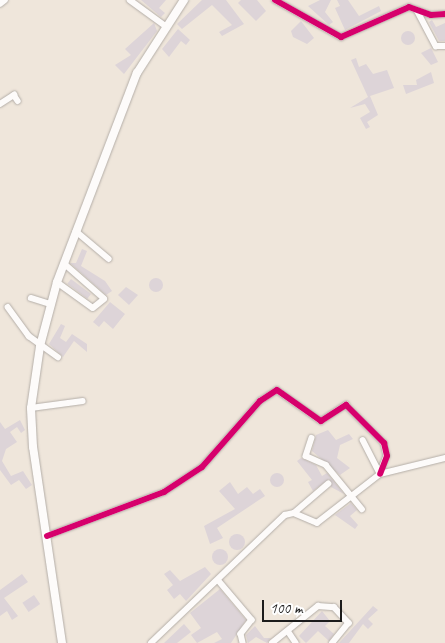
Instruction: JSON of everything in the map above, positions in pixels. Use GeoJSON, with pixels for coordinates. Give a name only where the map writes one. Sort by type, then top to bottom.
{"type":"FeatureCollection","features":[{"type":"Feature","properties":{"kind":"main road"},"geometry":{"type":"LineString","coordinates":[[62,643],[31,408],[40,346],[57,282],[137,73],[184,0]]}},
{"type":"Feature","properties":{"kind":"street"},"geometry":{"type":"LineString","coordinates":[[0,4],[5,0]]}},
{"type":"Feature","properties":{"kind":"street"},"geometry":{"type":"LineString","coordinates":[[130,0],[167,27]]}},
{"type":"Feature","properties":{"kind":"street"},"geometry":{"type":"LineString","coordinates":[[275,0],[342,37],[409,6],[417,10],[445,14]]}},
{"type":"Feature","properties":{"kind":"street"},"geometry":{"type":"LineString","coordinates":[[417,10],[436,46],[445,46]]}},
{"type":"Feature","properties":{"kind":"street"},"geometry":{"type":"LineString","coordinates":[[0,104],[14,95],[18,101]]}},
{"type":"Feature","properties":{"kind":"street"},"geometry":{"type":"LineString","coordinates":[[76,230],[109,259]]}},
{"type":"Feature","properties":{"kind":"street"},"geometry":{"type":"LineString","coordinates":[[57,282],[93,308],[104,299],[64,264]]}},
{"type":"Feature","properties":{"kind":"street"},"geometry":{"type":"LineString","coordinates":[[31,298],[51,304]]}},
{"type":"Feature","properties":{"kind":"street"},"geometry":{"type":"LineString","coordinates":[[8,307],[40,346],[58,357]]}},
{"type":"Feature","properties":{"kind":"street"},"geometry":{"type":"LineString","coordinates":[[47,536],[164,492],[202,467],[260,401],[277,390],[321,421],[346,405],[384,443],[387,456],[380,474]]}},
{"type":"Feature","properties":{"kind":"street"},"geometry":{"type":"LineString","coordinates":[[31,408],[82,401]]}},
{"type":"Feature","properties":{"kind":"street"},"geometry":{"type":"LineString","coordinates":[[312,438],[306,456],[326,465],[351,492],[362,508]]}},
{"type":"Feature","properties":{"kind":"street"},"geometry":{"type":"LineString","coordinates":[[364,440],[380,474]]}},
{"type":"Feature","properties":{"kind":"street"},"geometry":{"type":"LineString","coordinates":[[294,514],[317,522],[351,492],[380,474],[445,458]]}},
{"type":"Feature","properties":{"kind":"street"},"geometry":{"type":"LineString","coordinates":[[150,643],[218,581],[280,519],[294,514],[328,484]]}},
{"type":"Feature","properties":{"kind":"street"},"geometry":{"type":"LineString","coordinates":[[218,581],[252,620],[240,636],[243,643]]}},
{"type":"Feature","properties":{"kind":"street"},"geometry":{"type":"LineString","coordinates":[[272,643],[318,606],[334,607],[349,623],[333,643]]}},
{"type":"Feature","properties":{"kind":"street"},"geometry":{"type":"LineString","coordinates":[[288,631],[296,643]]}},
{"type":"Feature","properties":{"kind":"building"},"geometry":{"type":"Polygon","coordinates":[[[141,0],[166,0],[159,8],[165,13],[161,17],[141,0]]]}},
{"type":"Feature","properties":{"kind":"building"},"geometry":{"type":"Polygon","coordinates":[[[202,0],[226,0],[244,24],[222,36],[219,32],[232,25],[212,5],[182,29],[177,24],[202,0]]]}},
{"type":"Feature","properties":{"kind":"building"},"geometry":{"type":"Polygon","coordinates":[[[241,0],[257,0],[266,11],[256,21],[238,3],[241,0]]]}},
{"type":"Feature","properties":{"kind":"building"},"geometry":{"type":"Polygon","coordinates":[[[320,0],[331,0],[325,12],[333,22],[329,25],[308,6],[320,0]]]}},
{"type":"Feature","properties":{"kind":"building"},"geometry":{"type":"Polygon","coordinates":[[[337,0],[348,0],[359,16],[379,6],[381,11],[345,30],[335,8],[340,6],[337,0]]]}},
{"type":"Feature","properties":{"kind":"building"},"geometry":{"type":"Polygon","coordinates":[[[432,20],[436,27],[445,23],[445,41],[439,41],[429,22],[432,20]]]}},
{"type":"Feature","properties":{"kind":"building"},"geometry":{"type":"Polygon","coordinates":[[[301,21],[314,38],[307,44],[293,37],[291,31],[301,21]]]}},
{"type":"Feature","properties":{"kind":"building"},"geometry":{"type":"Polygon","coordinates":[[[154,23],[157,31],[124,74],[115,65],[131,55],[125,49],[154,23]]]}},
{"type":"Feature","properties":{"kind":"building"},"geometry":{"type":"Polygon","coordinates":[[[178,29],[190,40],[186,45],[181,41],[169,57],[162,49],[178,29]]]}},
{"type":"Feature","properties":{"kind":"building"},"geometry":{"type":"Polygon","coordinates":[[[405,31],[411,31],[415,38],[411,45],[405,45],[401,41],[401,35],[405,31]]]}},
{"type":"Feature","properties":{"kind":"building"},"geometry":{"type":"Polygon","coordinates":[[[431,48],[438,62],[431,65],[421,53],[431,48]]]}},
{"type":"Feature","properties":{"kind":"building"},"geometry":{"type":"Polygon","coordinates":[[[356,58],[359,67],[366,64],[373,74],[387,70],[394,88],[370,96],[378,115],[367,122],[370,127],[366,129],[360,118],[370,112],[365,104],[350,108],[368,97],[351,60],[356,58]]]}},
{"type":"Feature","properties":{"kind":"building"},"geometry":{"type":"Polygon","coordinates":[[[431,72],[434,83],[406,94],[403,85],[417,85],[416,80],[431,72]]]}},
{"type":"Feature","properties":{"kind":"building"},"geometry":{"type":"Polygon","coordinates":[[[82,249],[87,251],[81,266],[105,281],[112,291],[106,295],[70,263],[76,263],[82,249]]]}},
{"type":"Feature","properties":{"kind":"building"},"geometry":{"type":"Polygon","coordinates":[[[156,278],[161,280],[163,285],[161,290],[156,292],[151,290],[149,285],[151,280],[156,278]]]}},
{"type":"Feature","properties":{"kind":"building"},"geometry":{"type":"Polygon","coordinates":[[[71,279],[91,294],[87,299],[67,284],[71,279]]]}},
{"type":"Feature","properties":{"kind":"building"},"geometry":{"type":"Polygon","coordinates":[[[126,287],[138,295],[129,305],[118,295],[126,287]]]}},
{"type":"Feature","properties":{"kind":"building"},"geometry":{"type":"Polygon","coordinates":[[[110,302],[125,314],[113,329],[104,321],[99,327],[93,322],[110,302]]]}},
{"type":"Feature","properties":{"kind":"building"},"geometry":{"type":"Polygon","coordinates":[[[61,324],[65,326],[60,338],[66,342],[72,334],[87,344],[87,352],[74,341],[63,357],[49,344],[61,324]]]}},
{"type":"Feature","properties":{"kind":"building"},"geometry":{"type":"Polygon","coordinates":[[[20,420],[25,430],[21,433],[17,427],[10,432],[17,442],[6,449],[2,461],[11,476],[23,471],[32,485],[26,489],[19,480],[11,485],[0,470],[0,422],[5,429],[20,420]]]}},
{"type":"Feature","properties":{"kind":"building"},"geometry":{"type":"Polygon","coordinates":[[[328,430],[336,440],[349,434],[353,439],[340,445],[337,458],[350,468],[340,475],[312,451],[316,435],[328,430]]]}},
{"type":"Feature","properties":{"kind":"building"},"geometry":{"type":"Polygon","coordinates":[[[301,458],[316,465],[322,476],[327,473],[344,494],[331,487],[329,479],[313,491],[308,482],[312,480],[297,461],[301,458]]]}},
{"type":"Feature","properties":{"kind":"building"},"geometry":{"type":"Polygon","coordinates":[[[277,473],[282,475],[284,480],[282,485],[277,487],[272,485],[270,480],[272,475],[277,473]]]}},
{"type":"Feature","properties":{"kind":"building"},"geometry":{"type":"Polygon","coordinates":[[[230,482],[238,494],[247,487],[253,494],[260,489],[265,496],[217,528],[223,538],[210,544],[204,526],[235,509],[219,491],[230,482]]]}},
{"type":"Feature","properties":{"kind":"building"},"geometry":{"type":"Polygon","coordinates":[[[351,503],[357,510],[350,516],[358,525],[355,529],[335,515],[351,503]]]}},
{"type":"Feature","properties":{"kind":"building"},"geometry":{"type":"Polygon","coordinates":[[[237,534],[243,536],[245,542],[243,548],[237,550],[231,548],[229,542],[231,536],[237,534]]]}},
{"type":"Feature","properties":{"kind":"building"},"geometry":{"type":"Polygon","coordinates":[[[217,549],[223,549],[228,554],[226,563],[217,565],[212,560],[212,554],[217,549]]]}},
{"type":"Feature","properties":{"kind":"building"},"geometry":{"type":"Polygon","coordinates":[[[205,567],[211,574],[186,601],[180,594],[174,599],[167,590],[173,585],[164,574],[170,570],[180,581],[205,567]]]}},
{"type":"Feature","properties":{"kind":"building"},"geometry":{"type":"Polygon","coordinates":[[[22,574],[28,582],[4,598],[18,616],[12,620],[7,611],[0,616],[0,590],[22,574]]]}},
{"type":"Feature","properties":{"kind":"building"},"geometry":{"type":"Polygon","coordinates":[[[220,589],[246,620],[231,643],[214,643],[222,639],[217,632],[197,643],[191,635],[201,628],[190,613],[220,589]]]}},
{"type":"Feature","properties":{"kind":"building"},"geometry":{"type":"Polygon","coordinates":[[[34,595],[40,604],[29,612],[22,603],[34,595]]]}},
{"type":"Feature","properties":{"kind":"building"},"geometry":{"type":"Polygon","coordinates":[[[373,606],[378,610],[368,619],[373,624],[368,629],[363,624],[349,643],[339,643],[373,606]]]}},
{"type":"Feature","properties":{"kind":"building"},"geometry":{"type":"Polygon","coordinates":[[[322,611],[330,621],[325,626],[334,634],[329,641],[318,631],[306,643],[299,636],[322,611]]]}},
{"type":"Feature","properties":{"kind":"building"},"geometry":{"type":"Polygon","coordinates":[[[184,624],[191,632],[177,643],[164,643],[184,624]]]}},
{"type":"Feature","properties":{"kind":"building"},"geometry":{"type":"Polygon","coordinates":[[[255,626],[264,638],[271,638],[267,643],[256,637],[248,643],[246,635],[255,626]]]}},
{"type":"Feature","properties":{"kind":"cycle path"},"geometry":{"type":"LineString","coordinates":[[275,0],[341,37],[409,7],[431,15],[445,14]]}},
{"type":"Feature","properties":{"kind":"cycle path"},"geometry":{"type":"LineString","coordinates":[[47,536],[164,492],[202,467],[260,401],[277,390],[321,421],[346,405],[384,443],[387,456],[380,474]]}}]}
